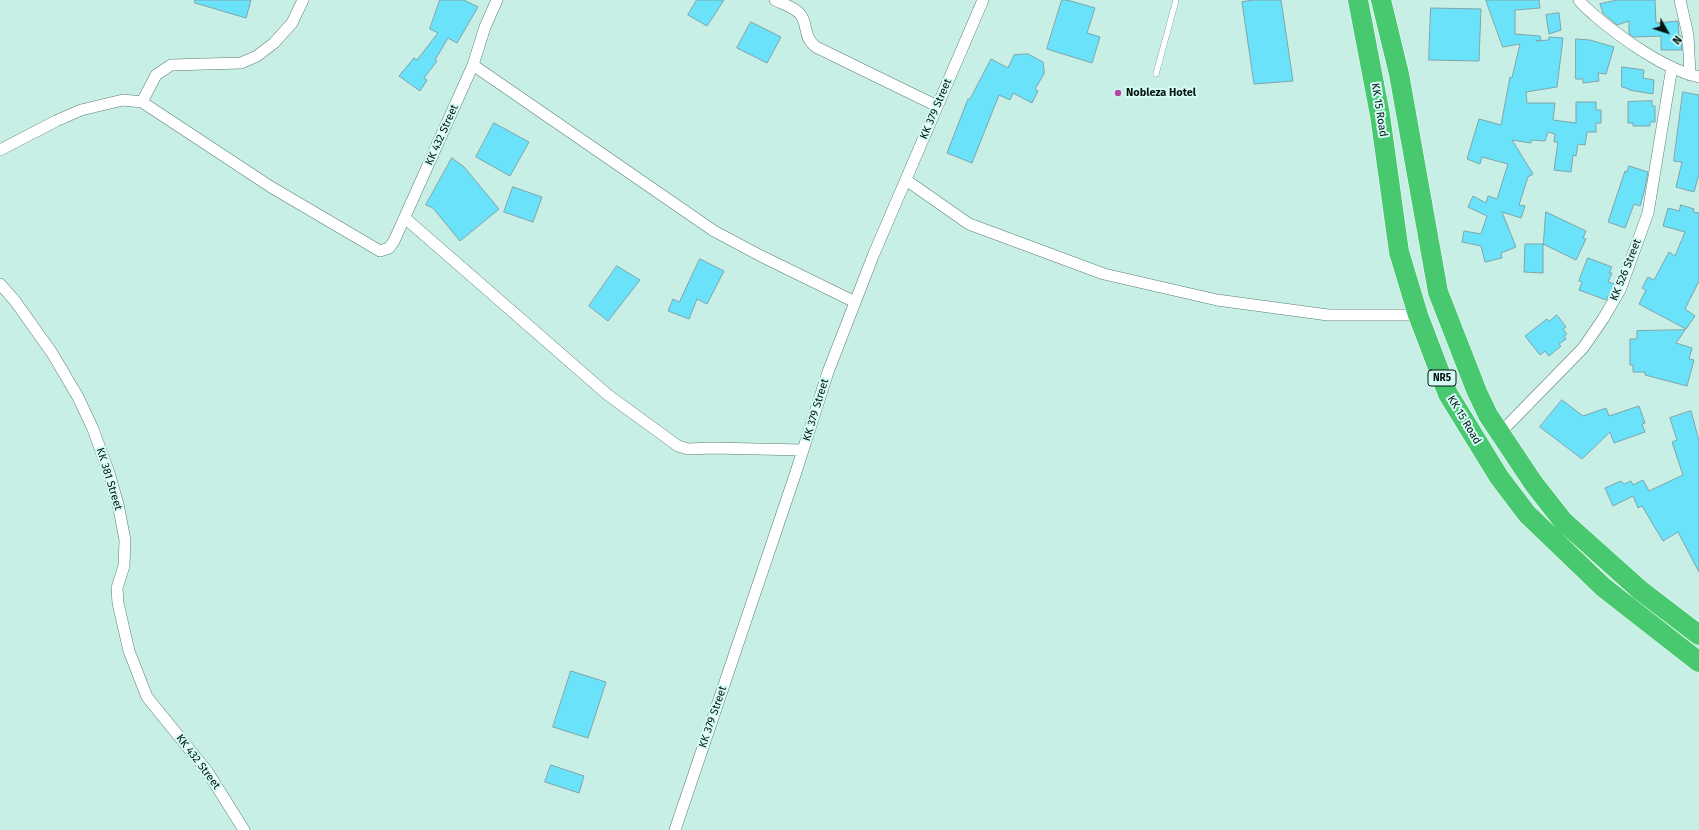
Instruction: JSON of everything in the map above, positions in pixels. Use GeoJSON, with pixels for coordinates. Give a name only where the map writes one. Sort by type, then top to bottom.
{"type":"FeatureCollection","features":[{"type":"Feature","properties":{"kind":"highway","name":"KK 15 Road"},"geometry":{"type":"LineString","coordinates":[[1358,0],[1380,115],[1399,252],[1418,315],[1448,394],[1499,477],[1527,514],[1603,587],[1699,662]]}},
{"type":"Feature","properties":{"kind":"highway","name":"NR5"},"geometry":{"type":"LineString","coordinates":[[1381,0],[1399,74],[1438,292],[1477,392],[1500,433],[1534,484],[1563,521],[1640,590],[1699,636]]}},
{"type":"Feature","properties":{"kind":"street"},"geometry":{"type":"LineString","coordinates":[[0,150],[56,121],[81,110],[123,100],[142,102],[156,75],[171,65],[241,63],[257,56],[274,43],[292,23],[303,0]]}},
{"type":"Feature","properties":{"kind":"street","name":"KK 432 Street"},"geometry":{"type":"LineString","coordinates":[[142,102],[271,186],[380,251],[389,248],[405,218],[473,65],[485,27],[497,0]]}},
{"type":"Feature","properties":{"kind":"street"},"geometry":{"type":"LineString","coordinates":[[775,0],[799,13],[802,18],[808,40],[816,47],[937,106]]}},
{"type":"Feature","properties":{"kind":"street","name":"KK 379 Street"},"geometry":{"type":"LineString","coordinates":[[675,830],[828,372],[873,256],[983,0]]}},
{"type":"Feature","properties":{"kind":"street"},"geometry":{"type":"LineString","coordinates":[[1579,0],[1613,32],[1637,48],[1672,67],[1694,76]]}},
{"type":"Feature","properties":{"kind":"street"},"geometry":{"type":"LineString","coordinates":[[1680,0],[1688,35],[1694,76]]}},
{"type":"Feature","properties":{"kind":"street"},"geometry":{"type":"LineString","coordinates":[[473,65],[714,231],[855,302]]}},
{"type":"Feature","properties":{"kind":"street","name":"KK 526 Street"},"geometry":{"type":"LineString","coordinates":[[1500,433],[1583,348],[1603,319],[1620,290],[1648,212],[1672,67]]}},
{"type":"Feature","properties":{"kind":"street"},"geometry":{"type":"LineString","coordinates":[[906,180],[969,224],[1104,274],[1217,300],[1328,315],[1418,315]]}},
{"type":"Feature","properties":{"kind":"street"},"geometry":{"type":"LineString","coordinates":[[405,218],[608,395],[678,446],[693,449],[803,450]]}},
{"type":"Feature","properties":{"kind":"street","name":"KK 381 Street"},"geometry":{"type":"LineString","coordinates":[[0,284],[52,353],[78,396],[93,429],[118,504],[125,540],[124,566],[118,588],[118,603],[129,651],[147,697]]}},
{"type":"Feature","properties":{"kind":"street","name":"KK 432 Street"},"geometry":{"type":"LineString","coordinates":[[147,697],[207,771],[244,830]]}},
{"type":"Feature","properties":{"kind":"lane"},"geometry":{"type":"LineString","coordinates":[[1156,74],[1176,0]]}},
{"type":"Feature","properties":{"kind":"building"},"geometry":{"type":"Polygon","coordinates":[[[195,0],[251,0],[246,18],[195,3],[195,0]]]}},
{"type":"Feature","properties":{"kind":"building"},"geometry":{"type":"Polygon","coordinates":[[[440,0],[464,0],[478,7],[457,43],[448,38],[435,60],[437,61],[424,78],[427,80],[420,91],[399,76],[414,58],[417,60],[438,33],[430,29],[440,0]]]}},
{"type":"Feature","properties":{"kind":"building"},"geometry":{"type":"Polygon","coordinates":[[[697,0],[724,0],[707,26],[688,15],[697,0]]]}},
{"type":"Feature","properties":{"kind":"building"},"geometry":{"type":"Polygon","coordinates":[[[1062,0],[1095,8],[1087,33],[1100,37],[1092,63],[1047,49],[1062,0]]]}},
{"type":"Feature","properties":{"kind":"building"},"geometry":{"type":"Polygon","coordinates":[[[1255,0],[1281,0],[1293,81],[1254,84],[1242,2],[1255,0]]]}},
{"type":"Feature","properties":{"kind":"building"},"geometry":{"type":"Polygon","coordinates":[[[1486,0],[1539,0],[1540,8],[1515,10],[1515,34],[1540,36],[1541,40],[1536,41],[1549,40],[1549,37],[1563,38],[1557,87],[1526,92],[1527,103],[1555,103],[1553,120],[1576,123],[1576,102],[1596,102],[1596,110],[1601,110],[1601,123],[1596,123],[1596,132],[1587,132],[1585,145],[1578,144],[1576,156],[1573,155],[1571,172],[1554,170],[1558,142],[1554,142],[1555,134],[1548,132],[1545,141],[1531,140],[1531,143],[1512,140],[1533,174],[1528,177],[1519,205],[1525,206],[1521,218],[1502,212],[1516,247],[1501,253],[1502,258],[1485,262],[1481,246],[1462,242],[1464,231],[1481,234],[1487,216],[1468,207],[1473,196],[1486,203],[1488,196],[1497,199],[1508,164],[1482,157],[1480,164],[1467,159],[1479,119],[1501,125],[1510,77],[1512,78],[1520,44],[1503,47],[1486,0]]]}},
{"type":"Feature","properties":{"kind":"building"},"geometry":{"type":"Polygon","coordinates":[[[1618,0],[1655,0],[1656,23],[1678,21],[1682,50],[1661,50],[1661,36],[1634,37],[1629,34],[1629,21],[1617,25],[1603,13],[1600,4],[1618,0]]]}},
{"type":"Feature","properties":{"kind":"building"},"geometry":{"type":"Polygon","coordinates":[[[1431,8],[1481,9],[1479,61],[1429,60],[1431,8]]]}},
{"type":"Feature","properties":{"kind":"building"},"geometry":{"type":"Polygon","coordinates":[[[1559,13],[1561,30],[1549,34],[1546,15],[1559,13]]]}},
{"type":"Feature","properties":{"kind":"building"},"geometry":{"type":"Polygon","coordinates":[[[751,22],[781,37],[767,63],[737,48],[751,22]]]}},
{"type":"Feature","properties":{"kind":"building"},"geometry":{"type":"Polygon","coordinates":[[[1576,39],[1590,40],[1614,47],[1606,74],[1598,73],[1599,81],[1583,83],[1583,79],[1576,79],[1576,39]]]}},
{"type":"Feature","properties":{"kind":"building"},"geometry":{"type":"Polygon","coordinates":[[[1028,54],[1043,62],[1044,69],[1044,74],[1035,89],[1038,91],[1032,103],[1013,93],[1010,100],[999,95],[972,163],[947,153],[968,99],[970,99],[991,59],[1008,68],[1014,55],[1028,54]]]}},
{"type":"Feature","properties":{"kind":"building"},"geometry":{"type":"Polygon","coordinates":[[[1622,67],[1644,70],[1643,78],[1654,80],[1653,94],[1629,90],[1622,87],[1622,67]]]}},
{"type":"Feature","properties":{"kind":"building"},"geometry":{"type":"Polygon","coordinates":[[[1683,92],[1699,95],[1699,174],[1694,192],[1676,187],[1682,162],[1674,161],[1683,92]]]}},
{"type":"Feature","properties":{"kind":"building"},"geometry":{"type":"Polygon","coordinates":[[[1652,101],[1652,106],[1655,106],[1655,122],[1650,122],[1650,126],[1633,126],[1633,123],[1628,123],[1628,102],[1652,101]]]}},
{"type":"Feature","properties":{"kind":"building"},"geometry":{"type":"Polygon","coordinates":[[[494,123],[529,142],[510,176],[476,157],[494,123]]]}},
{"type":"Feature","properties":{"kind":"building"},"geometry":{"type":"Polygon","coordinates":[[[452,158],[464,167],[499,209],[460,241],[433,208],[426,205],[452,158]]]}},
{"type":"Feature","properties":{"kind":"building"},"geometry":{"type":"Polygon","coordinates":[[[1629,166],[1648,172],[1640,206],[1634,204],[1625,228],[1608,222],[1625,171],[1627,172],[1629,166]]]}},
{"type":"Feature","properties":{"kind":"building"},"geometry":{"type":"Polygon","coordinates":[[[513,187],[542,197],[533,222],[504,212],[513,187]]]}},
{"type":"Feature","properties":{"kind":"building"},"geometry":{"type":"Polygon","coordinates":[[[1681,205],[1694,209],[1693,212],[1699,213],[1699,281],[1685,309],[1695,316],[1686,329],[1639,304],[1646,290],[1642,288],[1648,277],[1654,280],[1669,252],[1675,256],[1685,232],[1663,226],[1668,208],[1679,211],[1681,205]]]}},
{"type":"Feature","properties":{"kind":"building"},"geometry":{"type":"Polygon","coordinates":[[[1546,212],[1586,231],[1583,238],[1586,239],[1576,260],[1543,244],[1546,212]]]}},
{"type":"Feature","properties":{"kind":"building"},"geometry":{"type":"Polygon","coordinates":[[[1525,244],[1543,244],[1543,273],[1524,272],[1525,244]]]}},
{"type":"Feature","properties":{"kind":"building"},"geometry":{"type":"Polygon","coordinates":[[[1588,258],[1612,267],[1609,273],[1612,273],[1608,282],[1615,284],[1606,300],[1579,290],[1582,282],[1579,281],[1588,258]]]}},
{"type":"Feature","properties":{"kind":"building"},"geometry":{"type":"Polygon","coordinates":[[[700,259],[724,271],[707,304],[697,299],[689,319],[668,311],[673,299],[679,302],[700,259]]]}},
{"type":"Feature","properties":{"kind":"building"},"geometry":{"type":"Polygon","coordinates":[[[617,266],[640,280],[608,321],[589,306],[617,266]]]}},
{"type":"Feature","properties":{"kind":"building"},"geometry":{"type":"Polygon","coordinates":[[[1557,315],[1566,327],[1563,329],[1567,334],[1564,336],[1566,339],[1559,344],[1561,346],[1549,356],[1545,351],[1540,355],[1525,336],[1547,319],[1549,321],[1557,315]]]}},
{"type":"Feature","properties":{"kind":"building"},"geometry":{"type":"Polygon","coordinates":[[[1685,330],[1676,343],[1692,348],[1689,359],[1694,360],[1687,386],[1645,375],[1645,372],[1633,372],[1633,365],[1630,365],[1630,339],[1637,339],[1637,331],[1685,330]]]}},
{"type":"Feature","properties":{"kind":"building"},"geometry":{"type":"Polygon","coordinates":[[[1562,400],[1583,416],[1606,408],[1609,416],[1639,406],[1645,423],[1642,424],[1645,432],[1614,443],[1610,432],[1582,459],[1540,427],[1562,400]]]}},
{"type":"Feature","properties":{"kind":"building"},"geometry":{"type":"Polygon","coordinates":[[[1691,411],[1699,441],[1699,572],[1678,532],[1663,541],[1642,506],[1638,508],[1633,496],[1613,506],[1605,488],[1621,481],[1624,484],[1631,481],[1633,485],[1643,480],[1649,491],[1683,475],[1672,442],[1677,440],[1670,418],[1691,411]]]}},
{"type":"Feature","properties":{"kind":"building"},"geometry":{"type":"Polygon","coordinates":[[[571,671],[606,682],[588,738],[553,727],[571,671]]]}},
{"type":"Feature","properties":{"kind":"building"},"geometry":{"type":"Polygon","coordinates":[[[551,765],[584,776],[579,793],[545,782],[551,765]]]}},
{"type":"Feature","properties":{"kind":"place","name":"Nobleza Hotel"},"geometry":{"type":"Point","coordinates":[1118,93]}}]}
